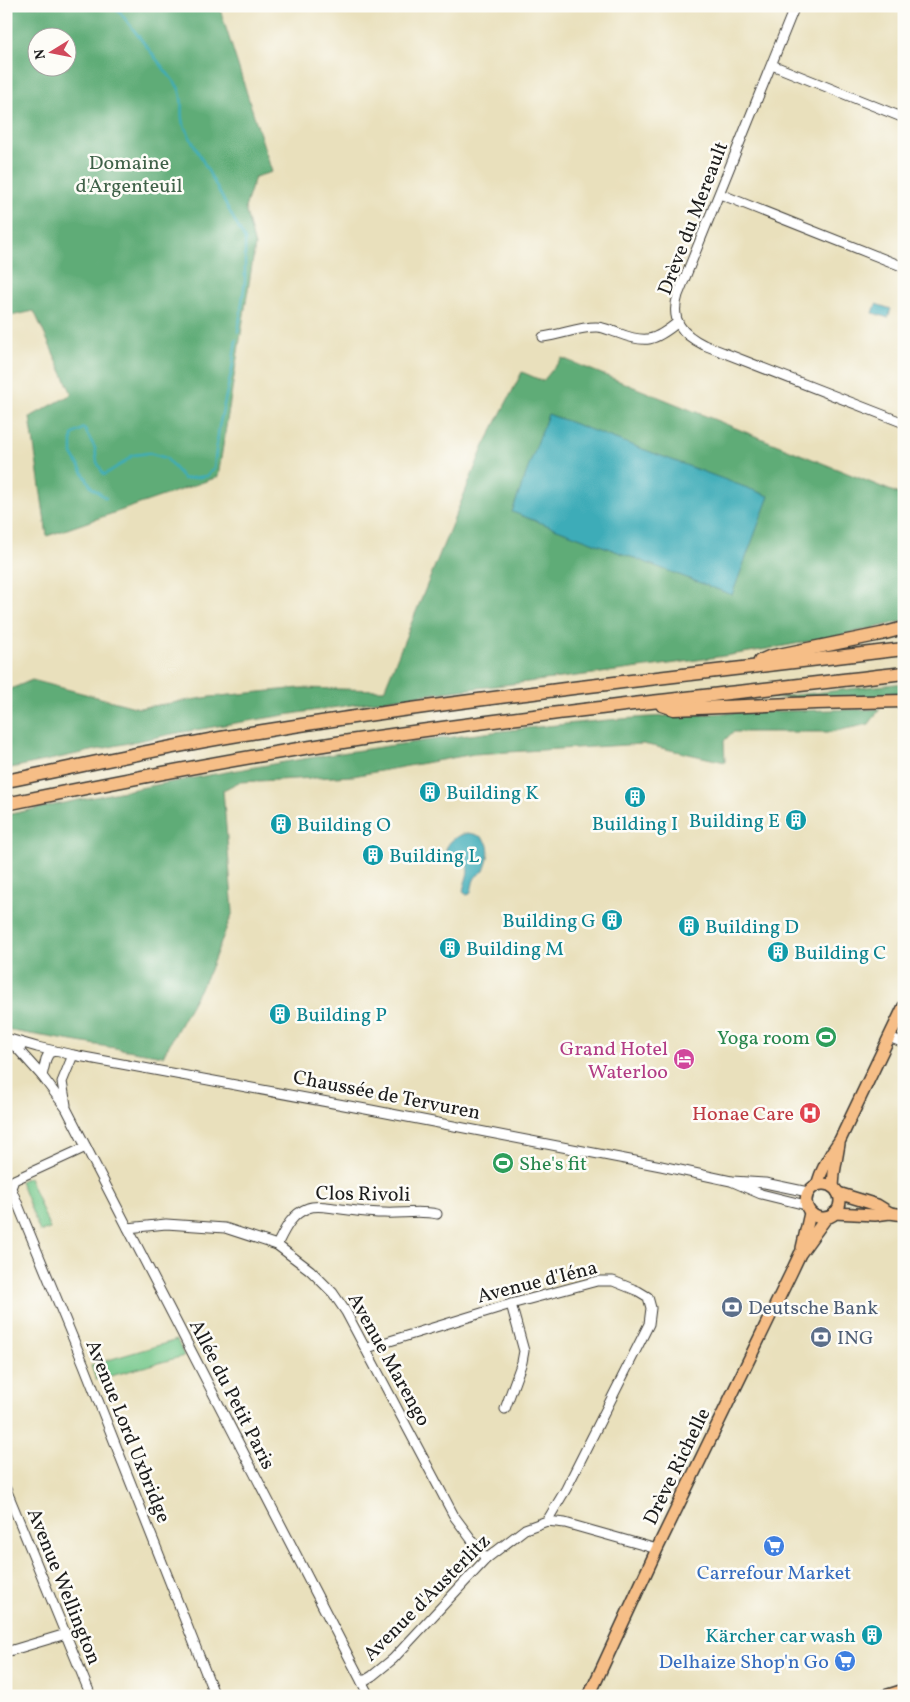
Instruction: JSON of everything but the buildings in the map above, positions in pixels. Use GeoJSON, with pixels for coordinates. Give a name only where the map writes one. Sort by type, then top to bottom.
{"type":"FeatureCollection","features":[{"type":"Feature","properties":{"kind":"highway"},"geometry":{"type":"LineString","coordinates":[[744,668],[768,657],[904,628]]}},
{"type":"Feature","properties":{"kind":"highway"},"geometry":{"type":"LineString","coordinates":[[6,781],[135,754],[345,718],[421,707],[904,649]]}},
{"type":"Feature","properties":{"kind":"highway"},"geometry":{"type":"LineString","coordinates":[[6,804],[138,777],[425,730],[904,673]]}},
{"type":"Feature","properties":{"kind":"highway"},"geometry":{"type":"LineString","coordinates":[[655,702],[674,709],[904,701]]}},
{"type":"Feature","properties":{"kind":"main road"},"geometry":{"type":"LineString","coordinates":[[890,1213],[820,1218],[808,1209],[806,1198],[828,1156],[840,1140],[904,1006]]}},
{"type":"Feature","properties":{"kind":"main road"},"geometry":{"type":"LineString","coordinates":[[830,1216],[838,1208],[840,1200],[836,1190],[834,1173],[840,1140]]}},
{"type":"Feature","properties":{"kind":"main road"},"geometry":{"type":"LineString","coordinates":[[812,1188],[822,1184],[890,1213],[904,1216]]}},
{"type":"Feature","properties":{"kind":"main road","name":"Drève Richelle"},"geometry":{"type":"LineString","coordinates":[[800,1254],[808,1209]]}},
{"type":"Feature","properties":{"kind":"main road","name":"Drève Richelle"},"geometry":{"type":"LineString","coordinates":[[589,1696],[657,1548],[800,1254],[830,1216]]}},
{"type":"Feature","properties":{"kind":"main road"},"geometry":{"type":"LineString","coordinates":[[885,1696],[904,1690]]}},
{"type":"Feature","properties":{"kind":"street","name":"Drève du Mereault"},"geometry":{"type":"LineString","coordinates":[[795,6],[678,295],[676,309],[678,322],[688,335],[704,345],[904,423]]}},
{"type":"Feature","properties":{"kind":"street"},"geometry":{"type":"LineString","coordinates":[[772,65],[904,118]]}},
{"type":"Feature","properties":{"kind":"street"},"geometry":{"type":"LineString","coordinates":[[720,194],[904,267]]}},
{"type":"Feature","properties":{"kind":"street"},"geometry":{"type":"LineString","coordinates":[[543,337],[572,330],[598,327],[637,340],[664,334],[678,322]]}},
{"type":"Feature","properties":{"kind":"street"},"geometry":{"type":"LineString","coordinates":[[890,1037],[904,1043]]}},
{"type":"Feature","properties":{"kind":"street","name":"Chaussée de Tervuren"},"geometry":{"type":"LineString","coordinates":[[6,1038],[55,1051],[371,1110],[731,1181],[812,1188]]}},
{"type":"Feature","properties":{"kind":"street","name":"Chaussée de Tervuren"},"geometry":{"type":"LineString","coordinates":[[6,1045],[37,1047]]}},
{"type":"Feature","properties":{"kind":"street","name":"Allée du Petit Paris"},"geometry":{"type":"LineString","coordinates":[[16,1047],[42,1076],[66,1108],[369,1696]]}},
{"type":"Feature","properties":{"kind":"street"},"geometry":{"type":"LineString","coordinates":[[42,1076],[49,1053],[55,1051]]}},
{"type":"Feature","properties":{"kind":"street","name":"Allée du Petit Paris"},"geometry":{"type":"LineString","coordinates":[[66,1108],[62,1082],[72,1054]]}},
{"type":"Feature","properties":{"kind":"street","name":"Avenue Lord Uxbridge"},"geometry":{"type":"LineString","coordinates":[[86,1147],[14,1180],[11,1188],[84,1365],[215,1696]]}},
{"type":"Feature","properties":{"kind":"street","name":"Chaussée de Tervuren"},"geometry":{"type":"LineString","coordinates":[[731,1181],[761,1194],[808,1209]]}},
{"type":"Feature","properties":{"kind":"street","name":"Clos Rivoli"},"geometry":{"type":"LineString","coordinates":[[277,1245],[293,1218],[299,1212],[309,1207],[381,1214],[424,1211],[437,1214]]}},
{"type":"Feature","properties":{"kind":"street","name":"Avenue Marengo"},"geometry":{"type":"LineString","coordinates":[[128,1228],[166,1224],[225,1228],[277,1245],[310,1270],[333,1294],[346,1312],[454,1516],[486,1558]]}},
{"type":"Feature","properties":{"kind":"street","name":"Avenue d'Iéna"},"geometry":{"type":"LineString","coordinates":[[366,1348],[511,1304],[597,1281],[613,1281],[638,1290],[648,1297],[651,1308],[649,1324],[566,1489],[547,1522]]}},
{"type":"Feature","properties":{"kind":"street"},"geometry":{"type":"LineString","coordinates":[[505,1409],[522,1362],[524,1351],[511,1304]]}},
{"type":"Feature","properties":{"kind":"street","name":"Avenue Wellington"},"geometry":{"type":"LineString","coordinates":[[6,1489],[10,1509],[66,1634],[91,1696]]}},
{"type":"Feature","properties":{"kind":"street","name":"Avenue d'Austerlitz"},"geometry":{"type":"LineString","coordinates":[[362,1682],[393,1659],[486,1558],[526,1529],[547,1522],[565,1523],[657,1548]]}},
{"type":"Feature","properties":{"kind":"street"},"geometry":{"type":"LineString","coordinates":[[6,1652],[66,1634]]}},
{"type":"Feature","properties":{"kind":"green space","name":"Domaine d'Argenteuil"},"geometry":{"type":"Polygon","coordinates":[[[6,6],[219,6],[272,172],[255,177],[245,208],[255,246],[218,477],[47,536],[30,417],[72,394],[34,311],[6,317],[6,6]]]}},
{"type":"Feature","properties":{"kind":"green space"},"geometry":{"type":"Polygon","coordinates":[[[562,358],[904,496],[904,621],[781,647],[719,657],[407,697],[231,724],[151,738],[6,769],[6,691],[32,680],[139,708],[210,697],[300,688],[384,690],[483,448],[522,372],[543,381],[562,358]]]}},
{"type":"Feature","properties":{"kind":"green space"},"geometry":{"type":"Polygon","coordinates":[[[904,683],[904,697],[769,698],[904,683]]]}},
{"type":"Feature","properties":{"kind":"green space"},"geometry":{"type":"Polygon","coordinates":[[[880,709],[869,724],[831,732],[733,732],[724,741],[725,762],[643,744],[474,754],[353,776],[239,782],[223,790],[233,912],[209,972],[163,1056],[6,1030],[6,815],[145,787],[285,762],[496,732],[605,720],[683,715],[880,709]]]}},
{"type":"Feature","properties":{"kind":"green space"},"geometry":{"type":"Polygon","coordinates":[[[29,1177],[50,1229],[40,1232],[20,1181],[29,1177]]]}},
{"type":"Feature","properties":{"kind":"green space"},"geometry":{"type":"Polygon","coordinates":[[[177,1340],[184,1356],[96,1380],[91,1365],[177,1340]]]}},
{"type":"Feature","properties":{"kind":"water"},"geometry":{"type":"Polygon","coordinates":[[[876,304],[891,309],[888,318],[873,313],[876,304]]]}},
{"type":"Feature","properties":{"kind":"water"},"geometry":{"type":"Polygon","coordinates":[[[548,414],[769,496],[732,595],[512,512],[548,414]]]}},
{"type":"Feature","properties":{"kind":"water"},"geometry":{"type":"Polygon","coordinates":[[[467,833],[481,837],[488,845],[489,851],[484,871],[475,879],[470,894],[467,895],[463,892],[468,868],[467,864],[447,860],[446,850],[453,839],[467,833]]]}},
{"type":"Feature","properties":{"kind":"waterway"},"geometry":{"type":"LineString","coordinates":[[106,6],[119,11],[178,87],[181,97],[183,124],[245,240],[245,281],[238,332]]}},
{"type":"Feature","properties":{"kind":"waterway"},"geometry":{"type":"LineString","coordinates":[[106,498],[92,488],[72,454],[72,435],[84,428],[95,448],[97,462],[104,475],[133,455],[149,453],[166,458],[184,479],[207,476],[214,468],[219,427],[232,369],[236,340]]}},
{"type":"Feature","properties":{"kind":"place","name":"Building K"},"geometry":{"type":"Point","coordinates":[430,792]}},
{"type":"Feature","properties":{"kind":"place","name":"Building I"},"geometry":{"type":"Point","coordinates":[635,797]}},
{"type":"Feature","properties":{"kind":"place","name":"Building E"},"geometry":{"type":"Point","coordinates":[796,820]}},
{"type":"Feature","properties":{"kind":"place","name":"Building O"},"geometry":{"type":"Point","coordinates":[281,824]}},
{"type":"Feature","properties":{"kind":"place","name":"Building L"},"geometry":{"type":"Point","coordinates":[373,855]}},
{"type":"Feature","properties":{"kind":"place","name":"Building G"},"geometry":{"type":"Point","coordinates":[612,920]}},
{"type":"Feature","properties":{"kind":"place","name":"Building D"},"geometry":{"type":"Point","coordinates":[689,926]}},
{"type":"Feature","properties":{"kind":"place","name":"Building M"},"geometry":{"type":"Point","coordinates":[450,948]}},
{"type":"Feature","properties":{"kind":"place","name":"Building C"},"geometry":{"type":"Point","coordinates":[778,952]}},
{"type":"Feature","properties":{"kind":"place","name":"Building P"},"geometry":{"type":"Point","coordinates":[280,1014]}},
{"type":"Feature","properties":{"kind":"place","name":"Yoga room"},"geometry":{"type":"Point","coordinates":[826,1037]}},
{"type":"Feature","properties":{"kind":"place","name":"Grand Hotel Waterloo"},"geometry":{"type":"Point","coordinates":[684,1059]}},
{"type":"Feature","properties":{"kind":"place","name":"Honae Care"},"geometry":{"type":"Point","coordinates":[810,1113]}},
{"type":"Feature","properties":{"kind":"place","name":"She's fit"},"geometry":{"type":"Point","coordinates":[503,1163]}},
{"type":"Feature","properties":{"kind":"place","name":"Deutsche Bank"},"geometry":{"type":"Point","coordinates":[732,1307]}},
{"type":"Feature","properties":{"kind":"place","name":"ING"},"geometry":{"type":"Point","coordinates":[821,1337]}},
{"type":"Feature","properties":{"kind":"place","name":"Carrefour Market"},"geometry":{"type":"Point","coordinates":[774,1546]}},
{"type":"Feature","properties":{"kind":"place","name":"Kärcher car wash"},"geometry":{"type":"Point","coordinates":[872,1635]}},
{"type":"Feature","properties":{"kind":"place","name":"Delhaize Shop'n Go"},"geometry":{"type":"Point","coordinates":[845,1661]}}]}
